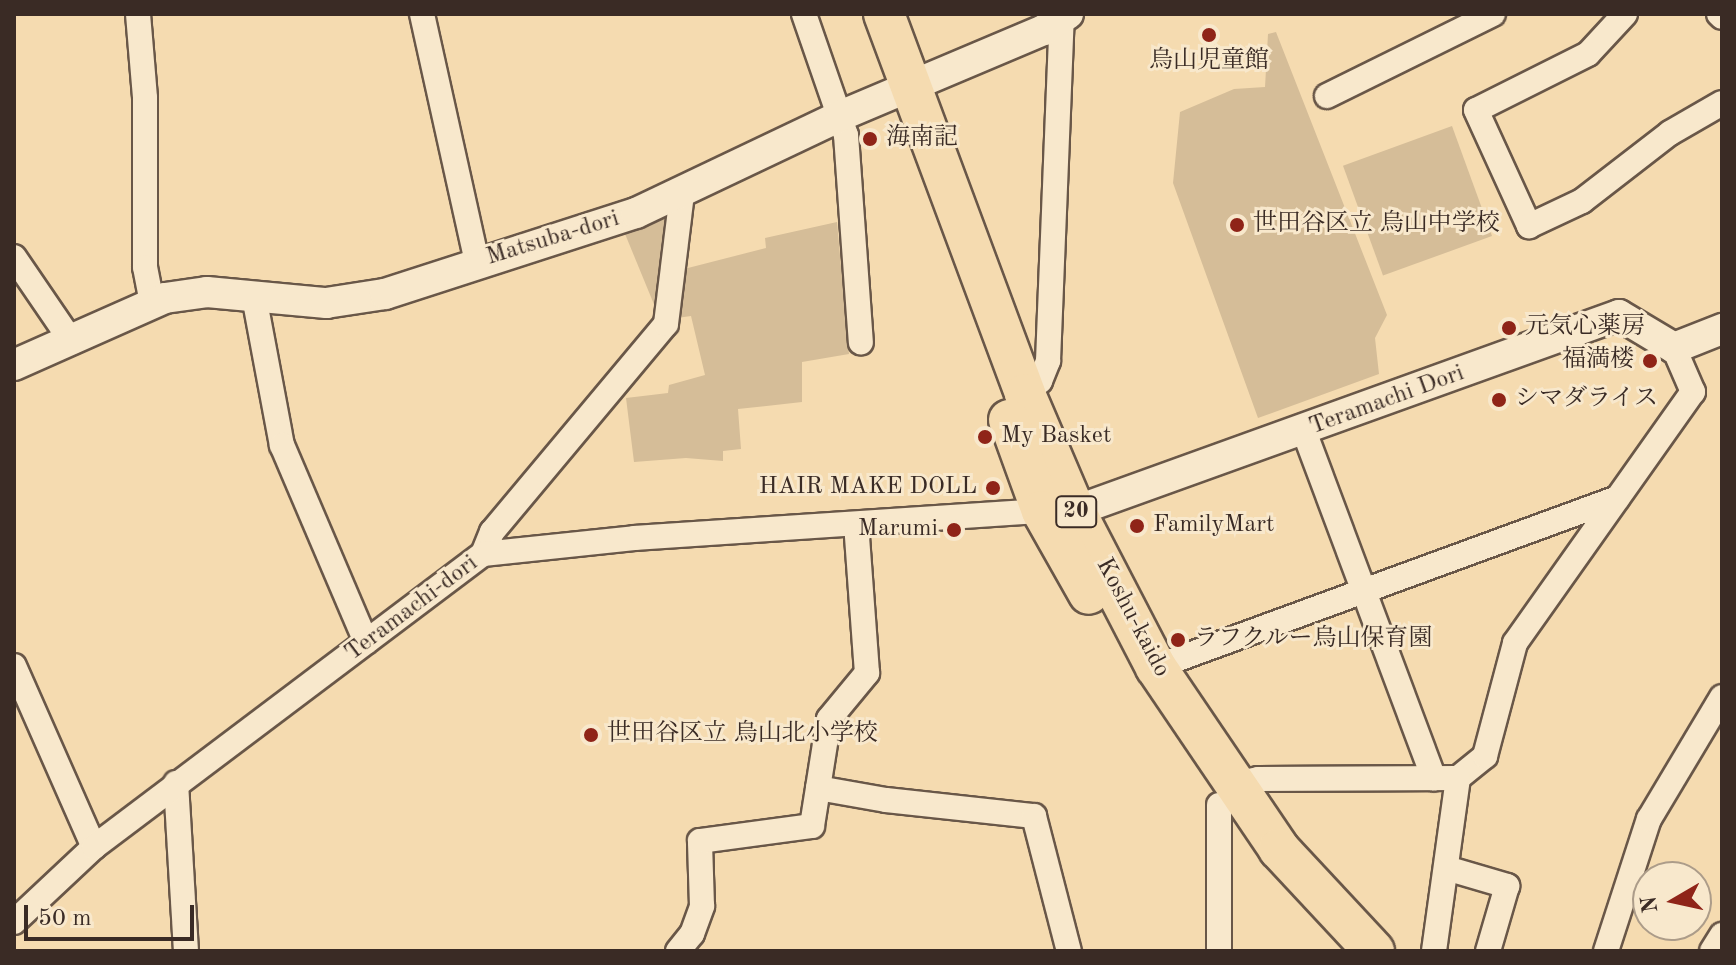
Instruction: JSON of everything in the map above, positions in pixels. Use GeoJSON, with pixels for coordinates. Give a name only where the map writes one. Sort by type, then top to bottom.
{"type":"FeatureCollection","features":[{"type":"Feature","properties":{"kind":"highway","name":"Koshu-kaido"},"geometry":{"type":"LineString","coordinates":[[856,14],[898,91],[1025,394],[1059,511],[1156,667],[1264,868],[1342,951]]}},
{"type":"Feature","properties":{"kind":"highway","name":"Koshu-kaido"},"geometry":{"type":"LineString","coordinates":[[884,14],[898,91],[1059,511],[1161,724],[1374,951]]}},
{"type":"Feature","properties":{"kind":"street"},"geometry":{"type":"LineString","coordinates":[[138,14],[145,98],[145,267],[152,302]]}},
{"type":"Feature","properties":{"kind":"street"},"geometry":{"type":"LineString","coordinates":[[422,14],[477,263]]}},
{"type":"Feature","properties":{"kind":"street"},"geometry":{"type":"LineString","coordinates":[[804,14],[840,116],[851,180],[861,342]]}},
{"type":"Feature","properties":{"kind":"street"},"geometry":{"type":"LineString","coordinates":[[1327,96],[1493,14]]}},
{"type":"Feature","properties":{"kind":"street"},"geometry":{"type":"LineString","coordinates":[[1625,14],[1588,54],[1476,110],[1529,226],[1582,201],[1670,133],[1722,103]]}},
{"type":"Feature","properties":{"kind":"street"},"geometry":{"type":"LineString","coordinates":[[1025,394],[1040,381],[1048,361],[1052,19]]}},
{"type":"Feature","properties":{"kind":"street","name":"Matsuba-dori"},"geometry":{"type":"LineString","coordinates":[[14,365],[72,342],[152,302],[207,292],[326,303],[385,294],[636,213],[1052,19]]}},
{"type":"Feature","properties":{"kind":"street"},"geometry":{"type":"LineString","coordinates":[[483,554],[492,532],[666,324],[682,194]]}},
{"type":"Feature","properties":{"kind":"street"},"geometry":{"type":"LineString","coordinates":[[14,257],[72,342]]}},
{"type":"Feature","properties":{"kind":"street"},"geometry":{"type":"LineString","coordinates":[[254,296],[282,445],[366,642]]}},
{"type":"Feature","properties":{"kind":"street","name":"Teramachi Dori"},"geometry":{"type":"LineString","coordinates":[[1059,511],[1304,431],[1619,315],[1674,348]]}},
{"type":"Feature","properties":{"kind":"street"},"geometry":{"type":"LineString","coordinates":[[1219,951],[1227,795],[1258,779],[1446,778],[1485,756],[1515,643],[1693,392],[1674,348],[1722,329]]}},
{"type":"Feature","properties":{"kind":"street"},"geometry":{"type":"LineString","coordinates":[[1304,431],[1364,590],[1446,778],[1446,868],[1434,951]]}},
{"type":"Feature","properties":{"kind":"street"},"geometry":{"type":"LineString","coordinates":[[1156,667],[1617,498]]}},
{"type":"Feature","properties":{"kind":"street","name":"Teramachi-dori"},"geometry":{"type":"LineString","coordinates":[[14,922],[94,847],[176,783],[261,725],[483,554],[634,538],[1059,511]]}},
{"type":"Feature","properties":{"kind":"street"},"geometry":{"type":"LineString","coordinates":[[678,951],[692,934],[702,906],[700,841],[812,826],[829,719],[867,673],[856,524]]}},
{"type":"Feature","properties":{"kind":"street"},"geometry":{"type":"LineString","coordinates":[[14,666],[20,697],[94,847]]}},
{"type":"Feature","properties":{"kind":"street"},"geometry":{"type":"LineString","coordinates":[[1606,951],[1649,819],[1722,697]]}},
{"type":"Feature","properties":{"kind":"street"},"geometry":{"type":"LineString","coordinates":[[176,783],[186,951]]}},
{"type":"Feature","properties":{"kind":"street"},"geometry":{"type":"LineString","coordinates":[[818,788],[886,800],[1034,816],[1069,951]]}},
{"type":"Feature","properties":{"kind":"street"},"geometry":{"type":"LineString","coordinates":[[1446,868],[1507,886],[1488,951]]}},
{"type":"Feature","properties":{"kind":"street"},"geometry":{"type":"LineString","coordinates":[[1712,951],[1722,935]]}},
{"type":"Feature","properties":{"kind":"shaded area"},"geometry":{"type":"Polygon","coordinates":[[[1276,32],[1387,315],[1375,338],[1379,374],[1258,418],[1173,183],[1180,112],[1234,89],[1265,87],[1268,34],[1276,32]]]}},
{"type":"Feature","properties":{"kind":"shaded area"},"geometry":{"type":"Polygon","coordinates":[[[1452,126],[1492,236],[1383,276],[1343,166],[1452,126]]]}},
{"type":"Feature","properties":{"kind":"shaded area"},"geometry":{"type":"Polygon","coordinates":[[[671,209],[660,319],[623,229],[671,209]]]}},
{"type":"Feature","properties":{"kind":"shaded area"},"geometry":{"type":"Polygon","coordinates":[[[837,222],[849,354],[802,362],[802,402],[738,409],[741,449],[723,451],[723,461],[686,458],[634,462],[626,398],[668,393],[669,385],[705,375],[691,316],[677,318],[684,269],[766,248],[765,238],[837,222]]]}},
{"type":"Feature","properties":{"kind":"place","name":"烏山児童館"},"geometry":{"type":"Point","coordinates":[1209,35]}},
{"type":"Feature","properties":{"kind":"place","name":"海南記"},"geometry":{"type":"Point","coordinates":[870,139]}},
{"type":"Feature","properties":{"kind":"place","name":"世田谷区立 烏山中学校"},"geometry":{"type":"Point","coordinates":[1237,225]}},
{"type":"Feature","properties":{"kind":"place","name":"元気心薬房"},"geometry":{"type":"Point","coordinates":[1509,328]}},
{"type":"Feature","properties":{"kind":"place","name":"福満楼"},"geometry":{"type":"Point","coordinates":[1650,361]}},
{"type":"Feature","properties":{"kind":"place","name":"シマダライス"},"geometry":{"type":"Point","coordinates":[1499,400]}},
{"type":"Feature","properties":{"kind":"place","name":"My Basket"},"geometry":{"type":"Point","coordinates":[985,437]}},
{"type":"Feature","properties":{"kind":"place","name":"HAIR MAKE DOLL"},"geometry":{"type":"Point","coordinates":[993,488]}},
{"type":"Feature","properties":{"kind":"place","name":"FamilyMart"},"geometry":{"type":"Point","coordinates":[1137,526]}},
{"type":"Feature","properties":{"kind":"place","name":"Marumi"},"geometry":{"type":"Point","coordinates":[954,530]}},
{"type":"Feature","properties":{"kind":"place","name":"ラフクルー烏山保育園"},"geometry":{"type":"Point","coordinates":[1178,640]}},
{"type":"Feature","properties":{"kind":"place","name":"世田谷区立 烏山北小学校"},"geometry":{"type":"Point","coordinates":[591,735]}}]}
